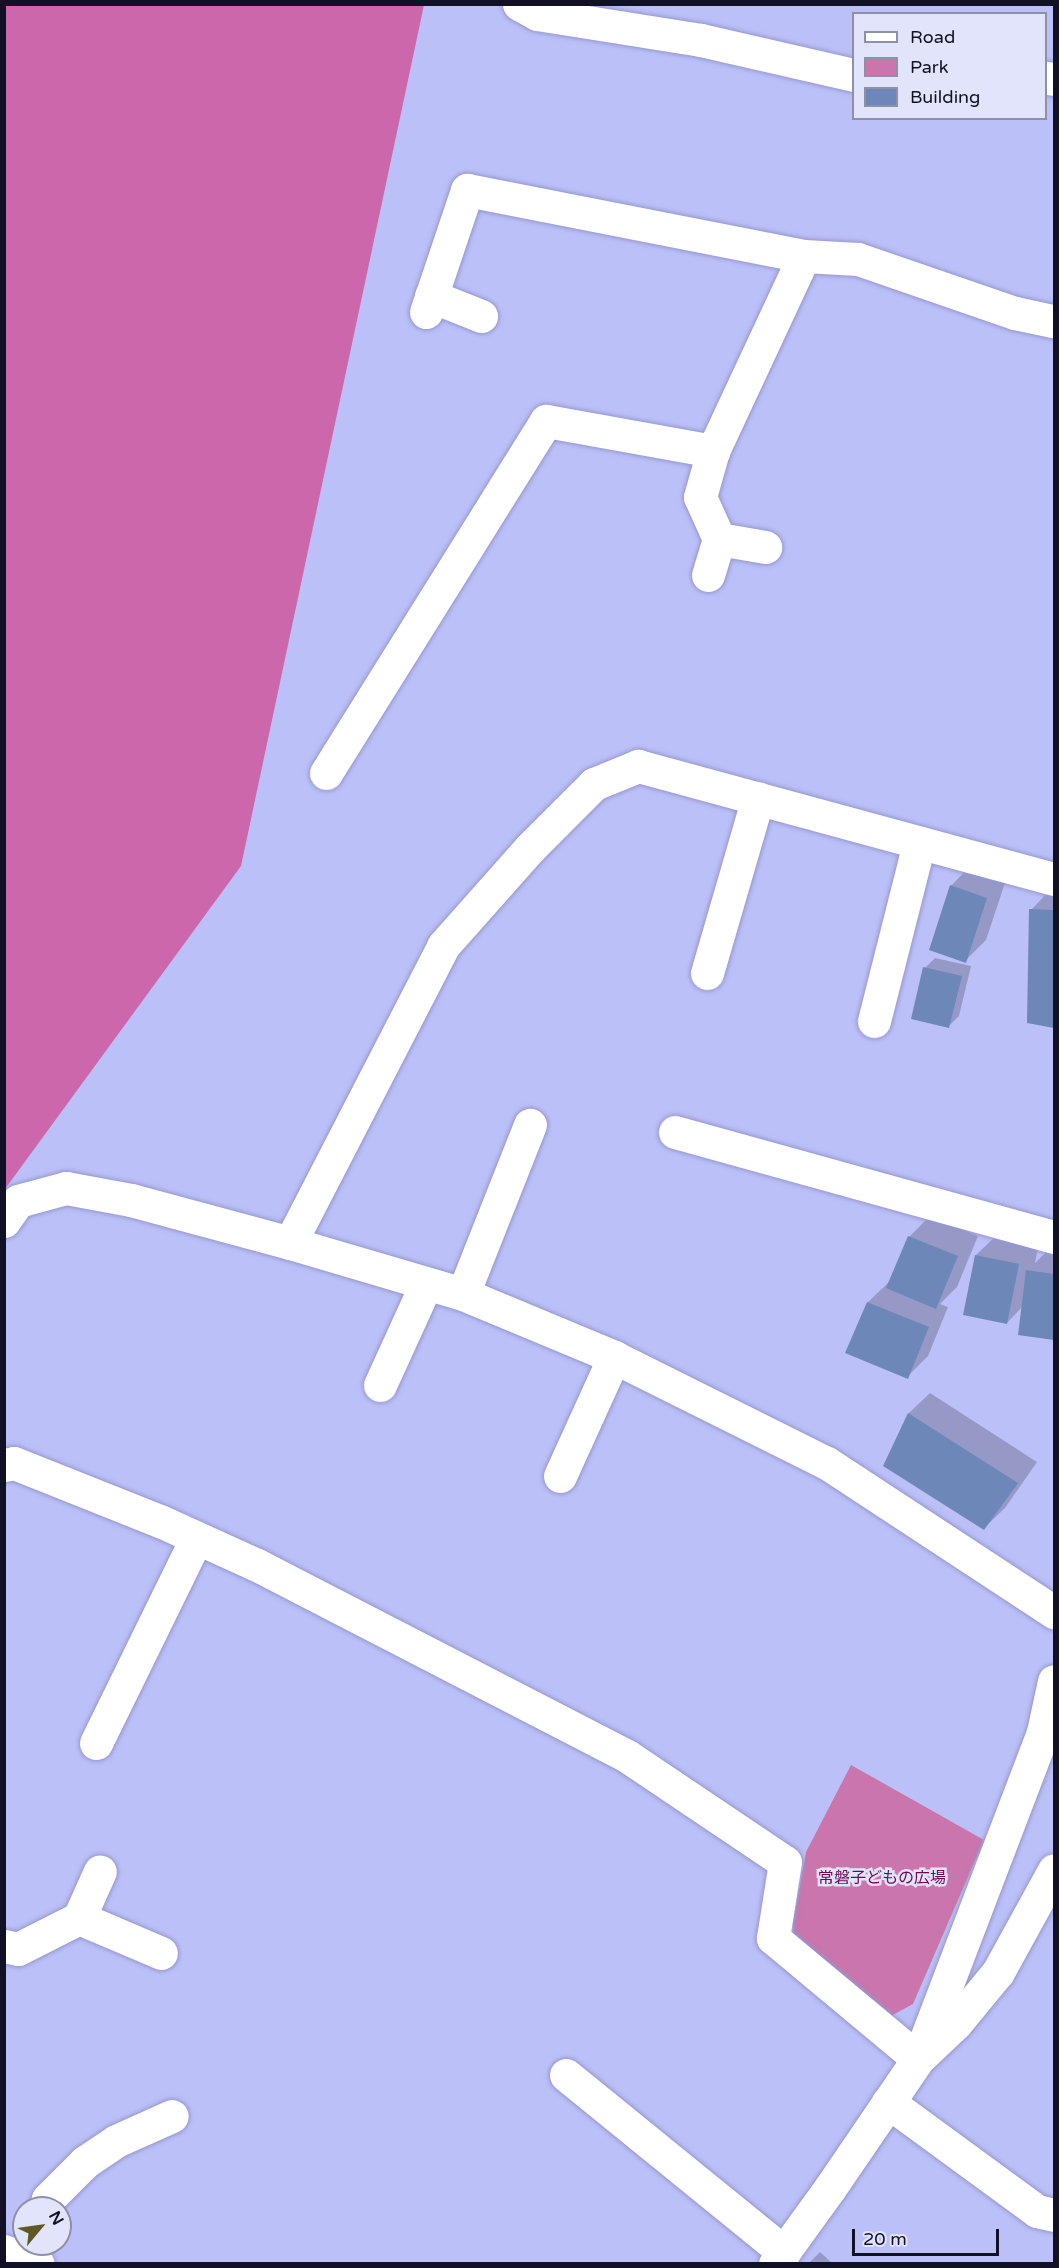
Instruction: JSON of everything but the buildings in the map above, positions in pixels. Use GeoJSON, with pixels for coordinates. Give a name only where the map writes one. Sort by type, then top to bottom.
{"type":"FeatureCollection","features":[{"type":"Feature","properties":{"kind":"street"},"geometry":{"type":"LineString","coordinates":[[519,4],[537,14],[701,40],[852,75]]}},
{"type":"Feature","properties":{"kind":"street"},"geometry":{"type":"LineString","coordinates":[[481,316],[429,304],[467,190],[804,256],[858,259],[1015,313],[1054,321]]}},
{"type":"Feature","properties":{"kind":"street"},"geometry":{"type":"LineString","coordinates":[[708,575],[719,539],[700,497],[713,450],[804,256]]}},
{"type":"Feature","properties":{"kind":"street"},"geometry":{"type":"LineString","coordinates":[[327,773],[546,421],[713,450]]}},
{"type":"Feature","properties":{"kind":"street"},"geometry":{"type":"LineString","coordinates":[[719,539],[765,547]]}},
{"type":"Feature","properties":{"kind":"street"},"geometry":{"type":"LineString","coordinates":[[290,1243],[443,946],[530,848],[594,784],[638,766],[1054,879]]}},
{"type":"Feature","properties":{"kind":"street"},"geometry":{"type":"LineString","coordinates":[[707,973],[758,798]]}},
{"type":"Feature","properties":{"kind":"street"},"geometry":{"type":"LineString","coordinates":[[873,1021],[919,843]]}},
{"type":"Feature","properties":{"kind":"street"},"geometry":{"type":"LineString","coordinates":[[463,1294],[530,1125]]}},
{"type":"Feature","properties":{"kind":"street"},"geometry":{"type":"LineString","coordinates":[[675,1132],[1054,1236]]}},
{"type":"Feature","properties":{"kind":"street"},"geometry":{"type":"LineString","coordinates":[[4,1221],[18,1202],[66,1188],[131,1200],[290,1243],[463,1294],[614,1357],[827,1463],[1054,1612]]}},
{"type":"Feature","properties":{"kind":"street"},"geometry":{"type":"LineString","coordinates":[[380,1385],[426,1284]]}},
{"type":"Feature","properties":{"kind":"street"},"geometry":{"type":"LineString","coordinates":[[560,1476],[614,1357]]}},
{"type":"Feature","properties":{"kind":"street"},"geometry":{"type":"LineString","coordinates":[[4,1465],[14,1463],[25,1467],[160,1521],[257,1565],[627,1756],[785,1862],[773,1938],[918,2059]]}},
{"type":"Feature","properties":{"kind":"street"},"geometry":{"type":"LineString","coordinates":[[96,1743],[196,1539]]}},
{"type":"Feature","properties":{"kind":"street"},"geometry":{"type":"LineString","coordinates":[[918,2059],[1043,1732],[1054,1681]]}},
{"type":"Feature","properties":{"kind":"street"},"geometry":{"type":"LineString","coordinates":[[566,2075],[780,2258],[918,2059],[956,2023],[998,1972],[1054,1870]]}},
{"type":"Feature","properties":{"kind":"street"},"geometry":{"type":"LineString","coordinates":[[4,1946],[18,1949],[79,1918],[100,1871]]}},
{"type":"Feature","properties":{"kind":"street"},"geometry":{"type":"LineString","coordinates":[[79,1918],[161,1953]]}},
{"type":"Feature","properties":{"kind":"street"},"geometry":{"type":"LineString","coordinates":[[888,2102],[1037,2211],[1054,2215]]}},
{"type":"Feature","properties":{"kind":"street"},"geometry":{"type":"LineString","coordinates":[[51,2196],[85,2162],[116,2141],[172,2116]]}},
{"type":"Feature","properties":{"kind":"green space","name":"常磐子どもの広場"},"geometry":{"type":"Polygon","coordinates":[[[851,1765],[984,1840],[913,2004],[889,2017],[794,1938],[793,1924],[806,1852],[851,1765]]]}},
{"type":"Feature","properties":{"kind":"shaded area"},"geometry":{"type":"Polygon","coordinates":[[[5,4],[424,5],[241,866],[5,1189],[5,4]]]}}]}
